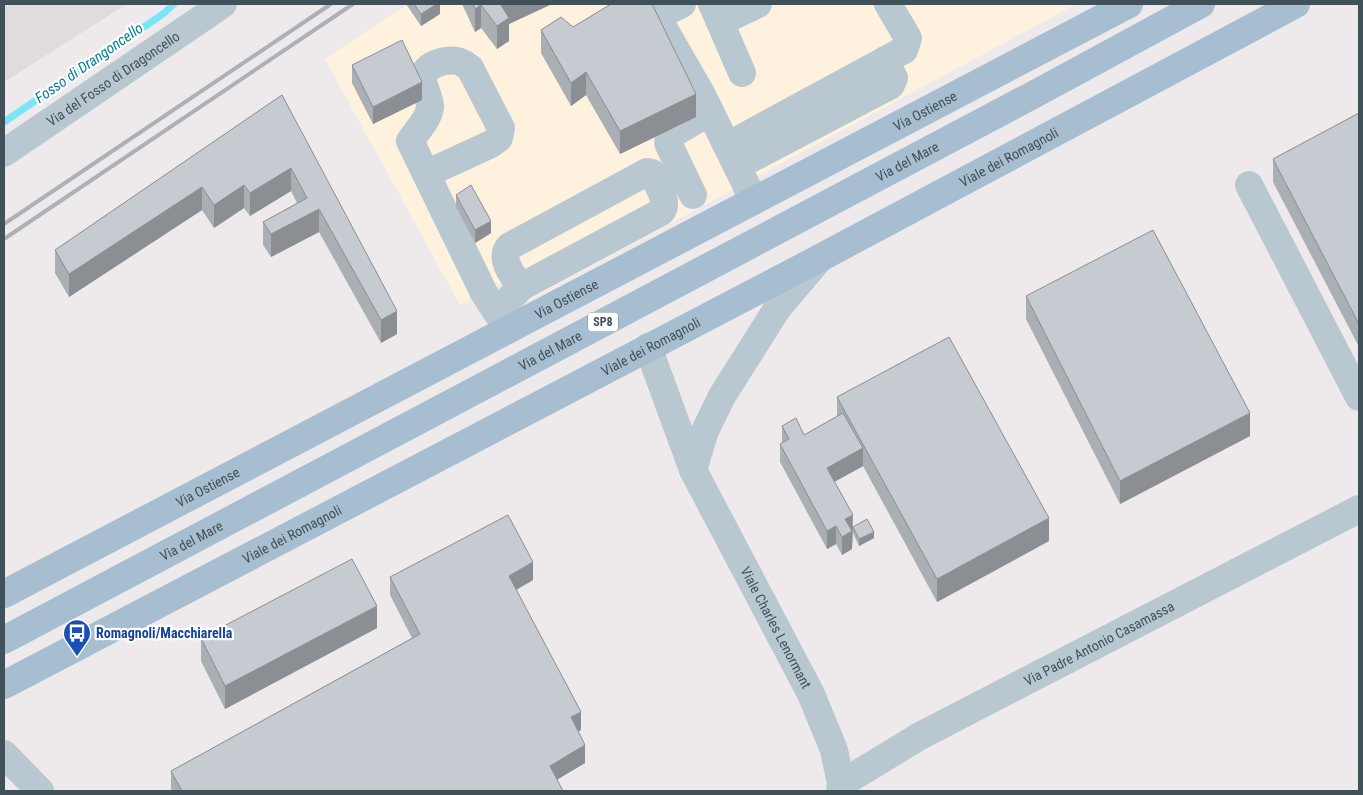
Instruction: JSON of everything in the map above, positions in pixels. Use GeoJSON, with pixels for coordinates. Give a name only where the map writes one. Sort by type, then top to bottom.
{"type":"FeatureCollection","features":[{"type":"Feature","properties":{"kind":"main road","name":"Via Ostiense"},"geometry":{"type":"LineString","coordinates":[[4,594],[502,321],[754,201],[1129,4]]}},
{"type":"Feature","properties":{"kind":"main road","name":"Via del Mare"},"geometry":{"type":"LineString","coordinates":[[4,640],[1201,4]]}},
{"type":"Feature","properties":{"kind":"main road","name":"Viale dei Romagnoli"},"geometry":{"type":"LineString","coordinates":[[4,685],[820,258],[1296,4]]}},
{"type":"Feature","properties":{"kind":"street","name":"Via del Fosso di Dragoncello"},"geometry":{"type":"LineString","coordinates":[[4,153],[223,4]]}},
{"type":"Feature","properties":{"kind":"street"},"geometry":{"type":"LineString","coordinates":[[682,4],[660,14],[660,22],[706,104],[754,201]]}},
{"type":"Feature","properties":{"kind":"street"},"geometry":{"type":"LineString","coordinates":[[742,73],[716,13],[758,4]]}},
{"type":"Feature","properties":{"kind":"street"},"geometry":{"type":"LineString","coordinates":[[732,156],[904,50],[908,38],[888,4]]}},
{"type":"Feature","properties":{"kind":"street"},"geometry":{"type":"LineString","coordinates":[[693,195],[668,143],[669,136],[706,104]]}},
{"type":"Feature","properties":{"kind":"street"},"geometry":{"type":"LineString","coordinates":[[426,174],[484,293],[502,321],[521,287],[662,212],[665,202],[652,173],[647,172],[510,246],[506,250],[505,256],[510,273],[521,287]]}},
{"type":"Feature","properties":{"kind":"street"},"geometry":{"type":"LineString","coordinates":[[1249,185],[1359,396]]}},
{"type":"Feature","properties":{"kind":"street"},"geometry":{"type":"LineString","coordinates":[[694,470],[705,431],[722,396],[777,309],[820,258]]}},
{"type":"Feature","properties":{"kind":"street","name":"Viale Charles Lenormant"},"geometry":{"type":"LineString","coordinates":[[648,347],[694,470],[811,694],[834,750],[841,787]]}},
{"type":"Feature","properties":{"kind":"street","name":"Via Padre Antonio Casamassa"},"geometry":{"type":"LineString","coordinates":[[841,787],[920,736],[1359,508]]}},
{"type":"Feature","properties":{"kind":"street"},"geometry":{"type":"LineString","coordinates":[[4,754],[40,791]]}},
{"type":"Feature","properties":{"kind":"shaded area"},"geometry":{"type":"Polygon","coordinates":[[[4,4],[127,4],[4,82],[4,4]]]}},
{"type":"Feature","properties":{"kind":"shaded area"},"geometry":{"type":"Polygon","coordinates":[[[408,4],[1076,4],[527,301],[503,282],[460,305],[325,59],[408,4]]]}},
{"type":"Feature","properties":{"kind":"building"},"geometry":{"type":"Polygon","coordinates":[[[414,4],[437,4],[421,14],[414,4]]]}},
{"type":"Feature","properties":{"kind":"building"},"geometry":{"type":"Polygon","coordinates":[[[473,4],[504,4],[501,5],[509,18],[497,26],[481,5],[475,9],[473,4]]]}},
{"type":"Feature","properties":{"kind":"building"},"geometry":{"type":"Polygon","coordinates":[[[611,4],[652,4],[696,94],[620,131],[586,72],[571,83],[541,30],[561,17],[573,27],[611,4]]]}},
{"type":"Feature","properties":{"kind":"building"},"geometry":{"type":"Polygon","coordinates":[[[402,40],[422,82],[373,107],[352,65],[402,40]]]}},
{"type":"Feature","properties":{"kind":"building"},"geometry":{"type":"Polygon","coordinates":[[[282,95],[397,311],[381,320],[319,209],[271,234],[263,222],[307,198],[291,168],[250,193],[244,185],[214,205],[202,187],[69,274],[55,250],[282,95]]]}},
{"type":"Feature","properties":{"kind":"building"},"geometry":{"type":"Polygon","coordinates":[[[1359,113],[1359,324],[1273,159],[1359,113]]]}},
{"type":"Feature","properties":{"kind":"building"},"geometry":{"type":"Polygon","coordinates":[[[471,185],[491,221],[475,230],[456,195],[471,185]]]}},
{"type":"Feature","properties":{"kind":"building"},"geometry":{"type":"Polygon","coordinates":[[[1153,230],[1250,413],[1120,481],[1026,296],[1153,230]]]}},
{"type":"Feature","properties":{"kind":"building"},"geometry":{"type":"Polygon","coordinates":[[[949,337],[1049,518],[937,579],[837,397],[949,337]]]}},
{"type":"Feature","properties":{"kind":"building"},"geometry":{"type":"Polygon","coordinates":[[[843,413],[863,448],[827,468],[853,515],[845,519],[852,531],[842,537],[836,526],[827,531],[780,444],[789,439],[782,426],[796,418],[804,435],[843,413]]]}},
{"type":"Feature","properties":{"kind":"building"},"geometry":{"type":"Polygon","coordinates":[[[508,515],[533,562],[509,576],[581,712],[571,717],[585,745],[550,766],[563,791],[182,791],[171,771],[420,634],[390,577],[508,515]]]}},
{"type":"Feature","properties":{"kind":"building"},"geometry":{"type":"Polygon","coordinates":[[[867,519],[874,532],[859,539],[853,527],[867,519]]]}},
{"type":"Feature","properties":{"kind":"building"},"geometry":{"type":"Polygon","coordinates":[[[352,559],[377,606],[225,686],[201,638],[352,559]]]}},
{"type":"Feature","properties":{"kind":"waterway","name":"Fosso di Drangoncello"},"geometry":{"type":"LineString","coordinates":[[4,122],[163,14],[174,4]]}},
{"type":"Feature","properties":{"kind":"railway"},"geometry":{"type":"LineString","coordinates":[[4,224],[331,4]]}},
{"type":"Feature","properties":{"kind":"railway"},"geometry":{"type":"LineString","coordinates":[[4,239],[353,4]]}},
{"type":"Feature","properties":{"kind":"place","name":"Romagnoli/Macchiarella"},"geometry":{"type":"Point","coordinates":[77,657]}}]}
